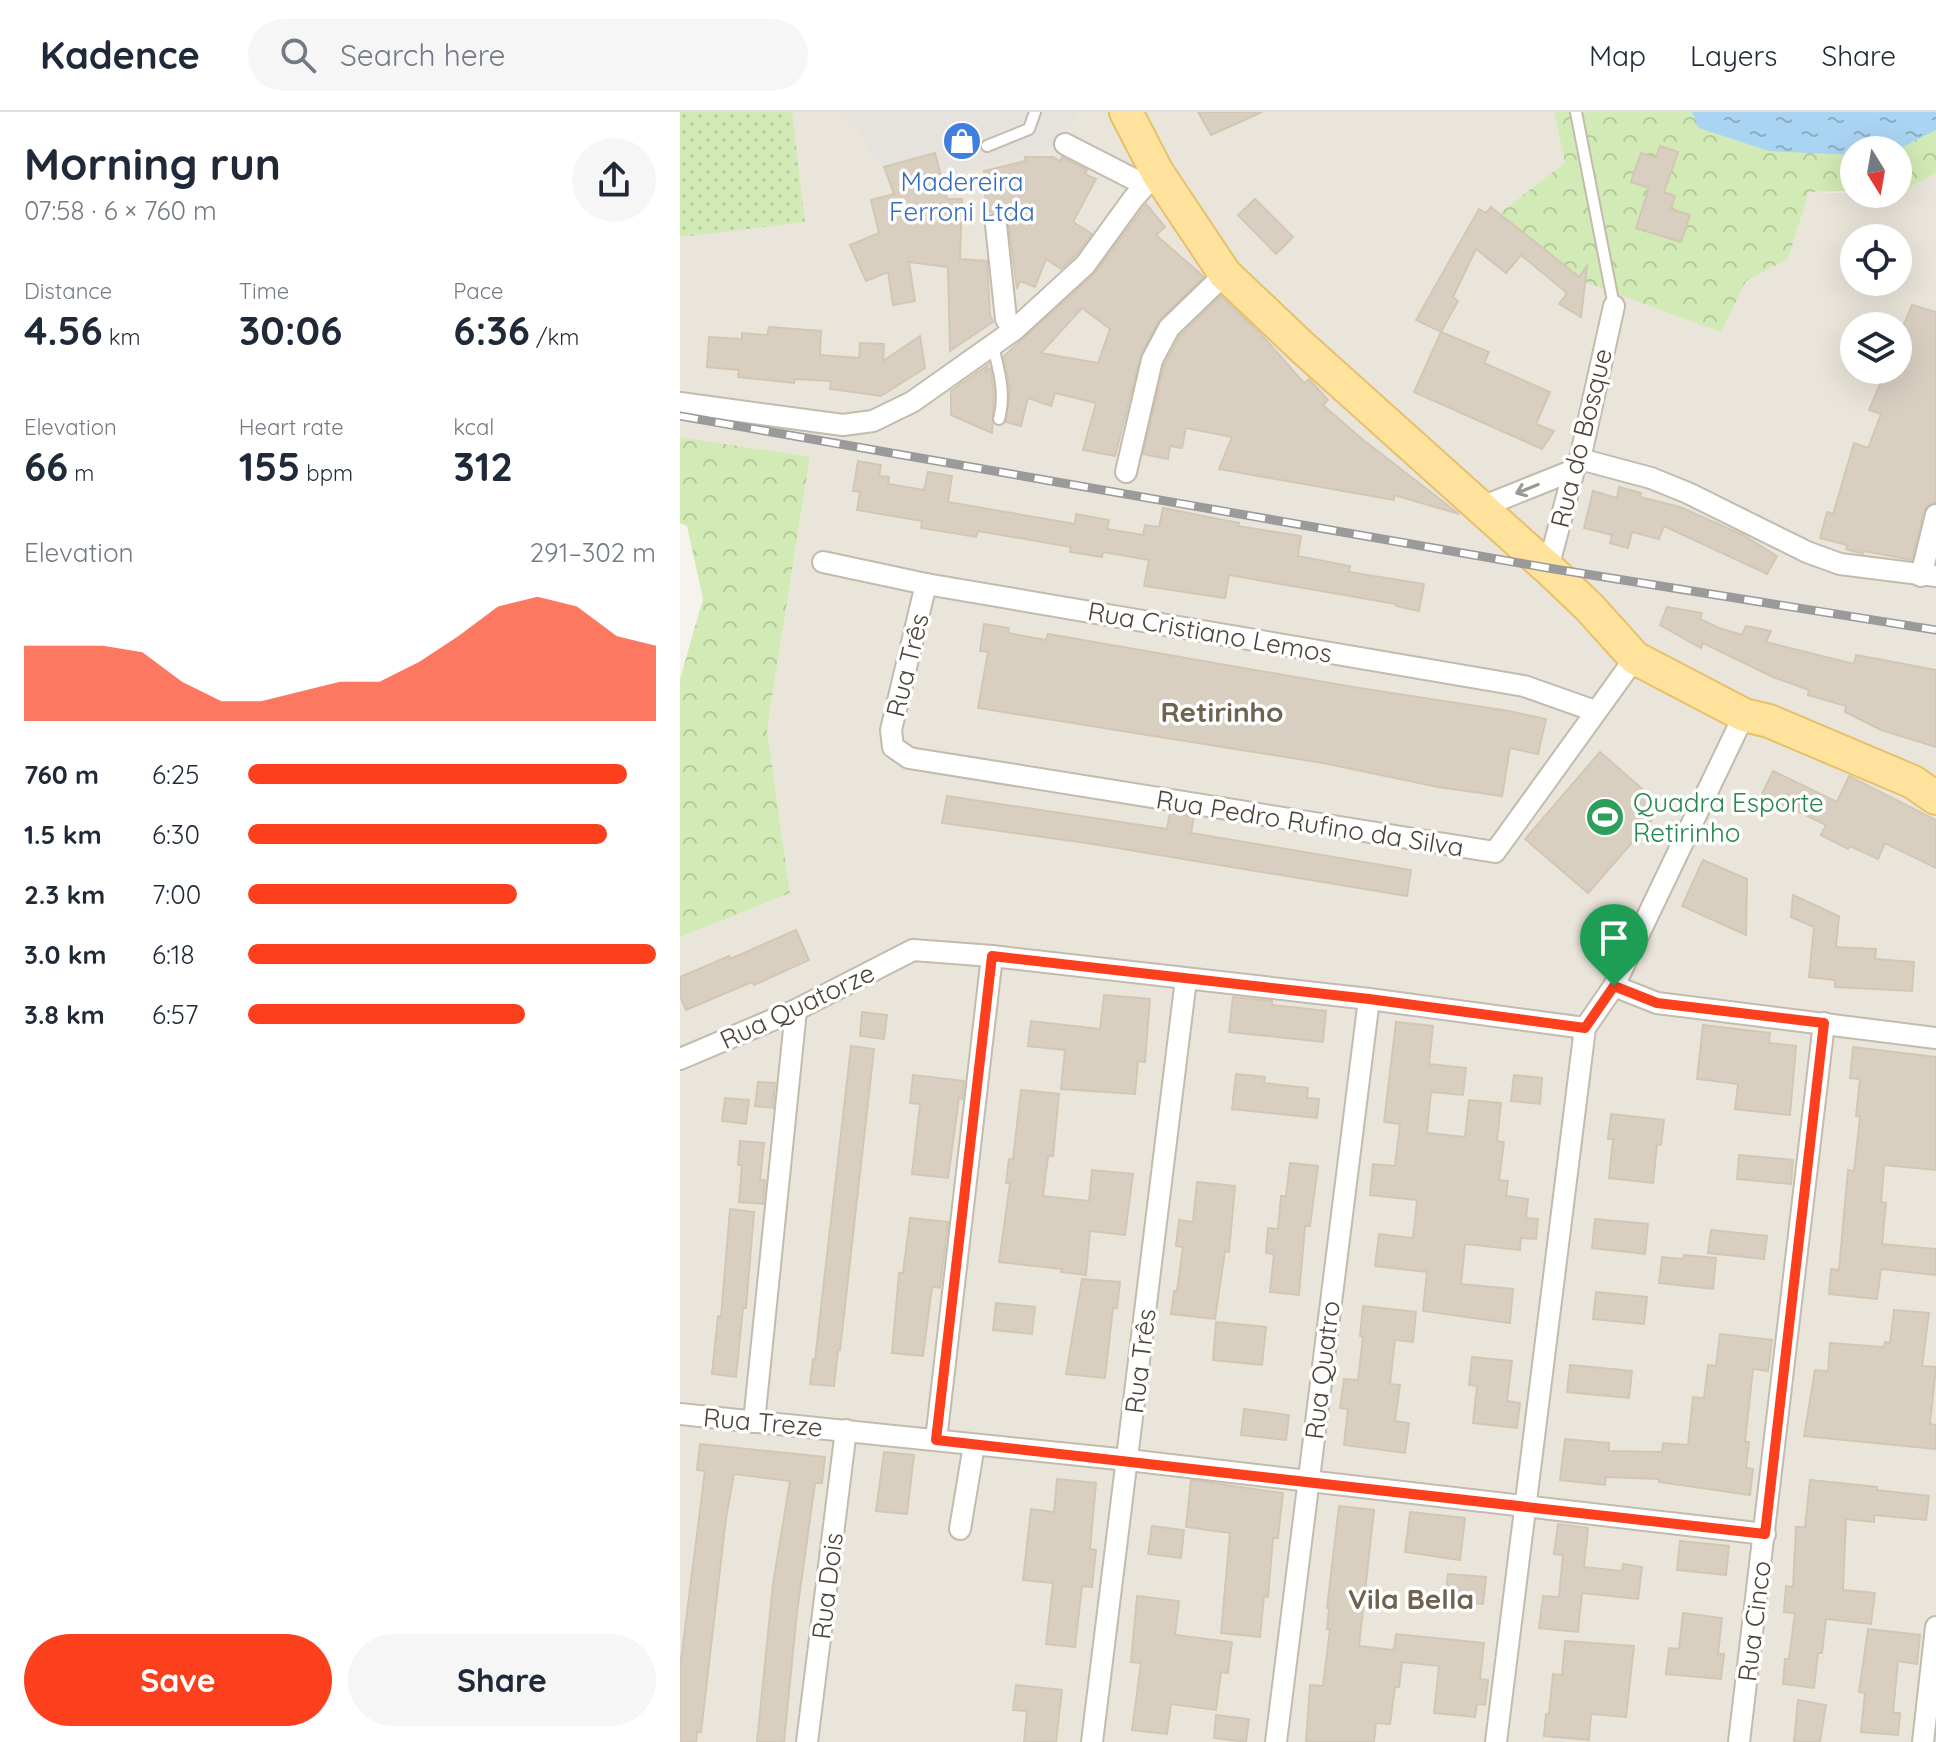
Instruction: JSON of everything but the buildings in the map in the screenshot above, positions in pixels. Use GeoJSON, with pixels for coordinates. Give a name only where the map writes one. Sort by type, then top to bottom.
{"type":"FeatureCollection","features":[{"type":"Feature","properties":{"kind":"main road"},"geometry":{"type":"LineString","coordinates":[[1126,112],[1151,178],[1225,274],[1548,568],[1635,658],[1744,715],[1769,721],[1913,782],[1936,798]]}},
{"type":"Feature","properties":{"kind":"street"},"geometry":{"type":"LineString","coordinates":[[680,403],[843,425],[873,421],[912,402],[1014,330],[1085,265],[1151,178],[1065,144]]}},
{"type":"Feature","properties":{"kind":"street"},"geometry":{"type":"LineString","coordinates":[[996,225],[1006,319],[1014,330]]}},
{"type":"Feature","properties":{"kind":"street"},"geometry":{"type":"LineString","coordinates":[[1126,472],[1152,360],[1169,328],[1225,274]]}},
{"type":"Feature","properties":{"kind":"street","name":"Rua do Bosque"},"geometry":{"type":"LineString","coordinates":[[1548,568],[1577,464],[1614,306]]}},
{"type":"Feature","properties":{"kind":"street"},"geometry":{"type":"LineString","coordinates":[[1479,508],[1577,464],[1651,478],[1807,552],[1840,564],[1928,576],[1936,515]]}},
{"type":"Feature","properties":{"kind":"street","name":"Rua Cristiano Lemos"},"geometry":{"type":"LineString","coordinates":[[823,562],[926,584],[1524,686],[1595,711]]}},
{"type":"Feature","properties":{"kind":"street","name":"Rua Três"},"geometry":{"type":"LineString","coordinates":[[893,747],[891,730],[926,584]]}},
{"type":"Feature","properties":{"kind":"street","name":"Rua Pedro Rufino da Silva"},"geometry":{"type":"LineString","coordinates":[[893,747],[909,758],[1495,852],[1635,658]]}},
{"type":"Feature","properties":{"kind":"street"},"geometry":{"type":"LineString","coordinates":[[1496,1742],[1585,1028],[1614,986],[1744,715]]}},
{"type":"Feature","properties":{"kind":"street","name":"Rua Quatorze"},"geometry":{"type":"LineString","coordinates":[[680,1059],[796,1010],[913,950],[992,956]]}},
{"type":"Feature","properties":{"kind":"street"},"geometry":{"type":"LineString","coordinates":[[936,1440],[992,956],[1369,999],[1585,1028]]}},
{"type":"Feature","properties":{"kind":"street","name":"Rua Três"},"geometry":{"type":"LineString","coordinates":[[1092,1742],[1186,979]]}},
{"type":"Feature","properties":{"kind":"street"},"geometry":{"type":"LineString","coordinates":[[1614,986],[1657,1003],[1936,1038]]}},
{"type":"Feature","properties":{"kind":"street","name":"Rua Quatro"},"geometry":{"type":"LineString","coordinates":[[1276,1742],[1369,999]]}},
{"type":"Feature","properties":{"kind":"street"},"geometry":{"type":"LineString","coordinates":[[754,1422],[796,1010]]}},
{"type":"Feature","properties":{"kind":"street","name":"Rua Cinco"},"geometry":{"type":"LineString","coordinates":[[1739,1742],[1824,1023]]}},
{"type":"Feature","properties":{"kind":"street","name":"Rua Treze"},"geometry":{"type":"LineString","coordinates":[[680,1414],[1128,1460],[1765,1534]]}},
{"type":"Feature","properties":{"kind":"street","name":"Rua Dois"},"geometry":{"type":"LineString","coordinates":[[807,1742],[846,1430]]}},
{"type":"Feature","properties":{"kind":"street"},"geometry":{"type":"LineString","coordinates":[[960,1529],[974,1445]]}},
{"type":"Feature","properties":{"kind":"street"},"geometry":{"type":"LineString","coordinates":[[1923,1742],[1936,1627]]}},
{"type":"Feature","properties":{"kind":"lane"},"geometry":{"type":"LineString","coordinates":[[987,146],[1029,129],[1035,112]]}},
{"type":"Feature","properties":{"kind":"lane"},"geometry":{"type":"LineString","coordinates":[[1576,112],[1614,306]]}},
{"type":"Feature","properties":{"kind":"lane"},"geometry":{"type":"LineString","coordinates":[[993,346],[1003,385],[999,419]]}},
{"type":"Feature","properties":{"kind":"shaded area"},"geometry":{"type":"Polygon","coordinates":[[[680,112],[1554,112],[1565,163],[1501,213],[1746,281],[1788,259],[1809,192],[1840,193],[1840,208],[1912,208],[1912,186],[1936,173],[1936,1742],[680,1742],[680,937],[790,893],[767,730],[810,458],[680,437],[680,112]]]}},
{"type":"Feature","properties":{"kind":"shaded area","name":"Madereira Ferroni Ltda"},"geometry":{"type":"Polygon","coordinates":[[[840,112],[1076,112],[1079,118],[1051,149],[942,178],[935,153],[884,167],[871,156],[862,132],[840,112]]]}},
{"type":"Feature","properties":{"kind":"green space"},"geometry":{"type":"Polygon","coordinates":[[[680,112],[792,112],[805,222],[680,237],[680,112]]]}},
{"type":"Feature","properties":{"kind":"green space"},"geometry":{"type":"Polygon","coordinates":[[[1554,112],[1936,112],[1936,173],[1912,186],[1912,136],[1840,136],[1840,191],[1809,192],[1788,259],[1746,281],[1721,332],[1585,282],[1500,213],[1565,163],[1554,112]]]}},
{"type":"Feature","properties":{"kind":"green space"},"geometry":{"type":"Polygon","coordinates":[[[680,437],[810,457],[767,730],[790,893],[680,937],[680,679],[703,599],[687,526],[680,523],[680,437]]]}},
{"type":"Feature","properties":{"kind":"water"},"geometry":{"type":"Polygon","coordinates":[[[1692,112],[1936,112],[1936,130],[1912,142],[1912,136],[1840,136],[1840,154],[1769,151],[1699,128],[1692,112]]]}},
{"type":"Feature","properties":{"kind":"railway"},"geometry":{"type":"LineString","coordinates":[[680,416],[1548,568],[1936,630]]}},
{"type":"Feature","properties":{"kind":"place","name":"Madereira Ferroni Ltda"},"geometry":{"type":"Point","coordinates":[962,141]}},
{"type":"Feature","properties":{"kind":"place","name":"Quadra Esporte Retirinho"},"geometry":{"type":"Point","coordinates":[1605,817]}},
{"type":"Feature","properties":{"kind":"district","name":"Retirinho"},"geometry":{"type":"Point","coordinates":[1222,711]}},
{"type":"Feature","properties":{"kind":"district","name":"Vila Bella"},"geometry":{"type":"Point","coordinates":[1411,1598]}},
{"type":"Feature","properties":{"kind":"route"},"geometry":{"type":"LineString","coordinates":[[992,956],[1369,999],[1585,1028],[1614,986],[1657,1003],[1824,1023],[1765,1534],[936,1440],[992,956]]}}]}
